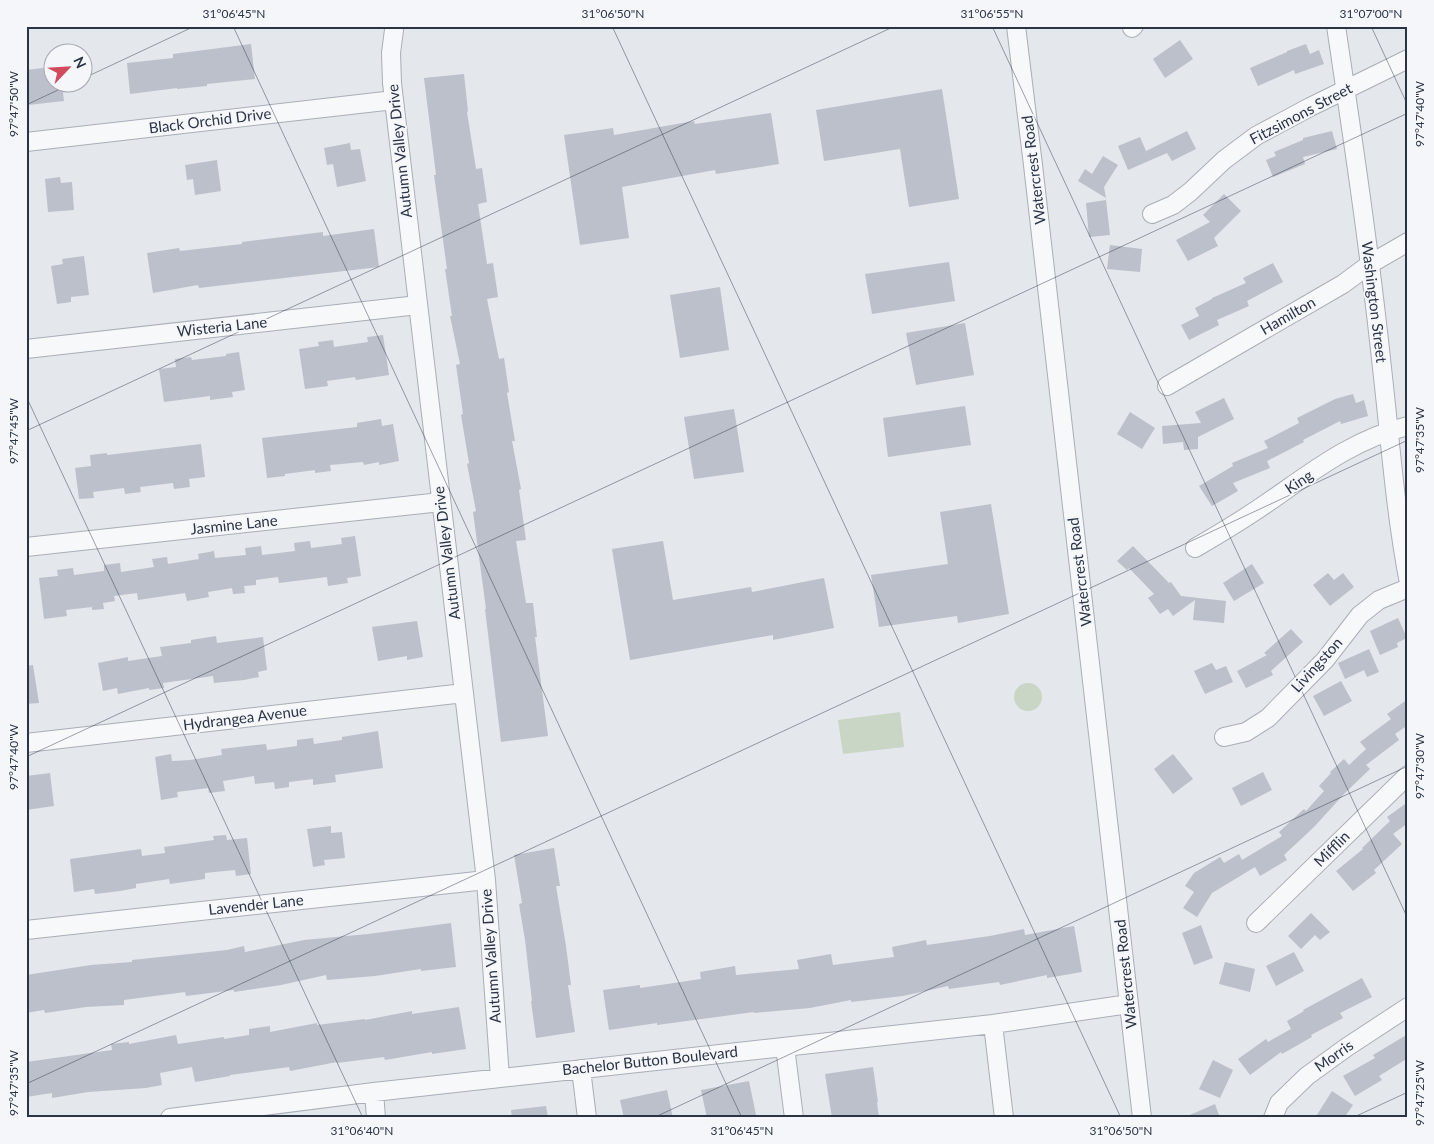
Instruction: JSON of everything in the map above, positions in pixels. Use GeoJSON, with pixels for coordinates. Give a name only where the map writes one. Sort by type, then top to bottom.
{"type":"FeatureCollection","features":[{"type":"Feature","properties":{"kind":"street","name":"Watercrest Road"},"geometry":{"type":"LineString","coordinates":[[1016,26],[1142,1118]]}},
{"type":"Feature","properties":{"kind":"street","name":"Washington Street"},"geometry":{"type":"LineString","coordinates":[[1336,26],[1370,264],[1395,495],[1408,578]]}},
{"type":"Feature","properties":{"kind":"street","name":"Autumn Valley Drive"},"geometry":{"type":"LineString","coordinates":[[394,30],[391,53],[394,100],[486,880],[500,1078]]}},
{"type":"Feature","properties":{"kind":"street","name":"Fitzsimons Street"},"geometry":{"type":"LineString","coordinates":[[1152,214],[1173,205],[1224,160],[1256,136],[1408,59]]}},
{"type":"Feature","properties":{"kind":"street","name":"Black Orchid Drive"},"geometry":{"type":"LineString","coordinates":[[26,142],[394,100]]}},
{"type":"Feature","properties":{"kind":"street","name":"Hamilton"},"geometry":{"type":"LineString","coordinates":[[1167,386],[1343,284],[1370,264],[1408,242]]}},
{"type":"Feature","properties":{"kind":"street","name":"Wisteria Lane"},"geometry":{"type":"LineString","coordinates":[[26,349],[418,305]]}},
{"type":"Feature","properties":{"kind":"street","name":"King"},"geometry":{"type":"LineString","coordinates":[[1195,548],[1258,510],[1334,457],[1389,430],[1408,426]]}},
{"type":"Feature","properties":{"kind":"street","name":"Jasmine Lane"},"geometry":{"type":"LineString","coordinates":[[26,547],[441,502]]}},
{"type":"Feature","properties":{"kind":"street","name":"Livingston"},"geometry":{"type":"LineString","coordinates":[[1224,737],[1246,732],[1268,718],[1325,660],[1360,615],[1380,600],[1408,588]]}},
{"type":"Feature","properties":{"kind":"street","name":"Hydrangea Avenue"},"geometry":{"type":"LineString","coordinates":[[26,743],[464,693]]}},
{"type":"Feature","properties":{"kind":"street","name":"Mifflin"},"geometry":{"type":"LineString","coordinates":[[1256,923],[1408,775]]}},
{"type":"Feature","properties":{"kind":"street","name":"Lavender Lane"},"geometry":{"type":"LineString","coordinates":[[26,930],[486,880]]}},
{"type":"Feature","properties":{"kind":"street","name":"Bachelor Button Boulevard"},"geometry":{"type":"LineString","coordinates":[[170,1118],[374,1092],[993,1024],[1129,1004]]}},
{"type":"Feature","properties":{"kind":"street","name":"Morris"},"geometry":{"type":"LineString","coordinates":[[1273,1118],[1279,1103],[1307,1076],[1408,1007]]}},
{"type":"Feature","properties":{"kind":"street"},"geometry":{"type":"LineString","coordinates":[[993,1024],[1004,1118]]}},
{"type":"Feature","properties":{"kind":"street"},"geometry":{"type":"LineString","coordinates":[[786,1047],[794,1118]]}},
{"type":"Feature","properties":{"kind":"street"},"geometry":{"type":"LineString","coordinates":[[581,1069],[587,1118]]}},
{"type":"Feature","properties":{"kind":"street"},"geometry":{"type":"LineString","coordinates":[[374,1092],[376,1118]]}},
{"type":"Feature","properties":{"kind":"green space"},"geometry":{"type":"Polygon","coordinates":[[[1028,683],[1038,687],[1042,697],[1038,707],[1028,711],[1018,707],[1014,697],[1018,687],[1028,683]]]}},
{"type":"Feature","properties":{"kind":"green space"},"geometry":{"type":"Polygon","coordinates":[[[900,712],[904,747],[843,754],[838,720],[900,712]]]}},
{"type":"Feature","properties":{"kind":"building"},"geometry":{"type":"Polygon","coordinates":[[[1180,40],[1193,59],[1165,78],[1153,59],[1180,40]]]}},
{"type":"Feature","properties":{"kind":"building"},"geometry":{"type":"Polygon","coordinates":[[[251,44],[255,79],[130,94],[127,63],[173,58],[173,54],[251,44]]]}},
{"type":"Feature","properties":{"kind":"building"},"geometry":{"type":"Polygon","coordinates":[[[1306,44],[1310,54],[1319,50],[1324,64],[1295,74],[1294,70],[1258,86],[1250,68],[1306,44]]]}},
{"type":"Feature","properties":{"kind":"building"},"geometry":{"type":"Polygon","coordinates":[[[42,68],[42,92],[63,92],[64,101],[28,105],[26,70],[42,68]]]}},
{"type":"Feature","properties":{"kind":"building"},"geometry":{"type":"Polygon","coordinates":[[[464,74],[467,112],[476,169],[482,168],[487,202],[478,204],[487,264],[493,263],[498,297],[487,299],[499,359],[504,358],[509,392],[507,393],[515,441],[512,441],[521,489],[519,490],[526,540],[516,541],[526,603],[533,603],[537,637],[535,637],[548,736],[501,742],[473,512],[476,511],[467,464],[469,463],[461,415],[463,414],[456,365],[460,364],[450,316],[452,316],[445,269],[447,269],[434,175],[436,175],[424,78],[464,74]]]}},
{"type":"Feature","properties":{"kind":"building"},"geometry":{"type":"Polygon","coordinates":[[[942,89],[959,199],[909,207],[900,149],[824,161],[816,110],[942,89]]]}},
{"type":"Feature","properties":{"kind":"building"},"geometry":{"type":"Polygon","coordinates":[[[771,113],[779,164],[716,174],[715,170],[622,187],[629,238],[580,245],[564,135],[613,128],[614,135],[694,121],[695,124],[771,113]]]}},
{"type":"Feature","properties":{"kind":"building"},"geometry":{"type":"Polygon","coordinates":[[[1187,131],[1196,149],[1172,161],[1167,153],[1128,170],[1118,146],[1140,137],[1146,151],[1187,131]]]}},
{"type":"Feature","properties":{"kind":"building"},"geometry":{"type":"Polygon","coordinates":[[[1332,131],[1337,149],[1303,157],[1305,164],[1273,177],[1266,160],[1276,156],[1274,152],[1303,140],[1303,138],[1332,131]]]}},
{"type":"Feature","properties":{"kind":"building"},"geometry":{"type":"Polygon","coordinates":[[[350,143],[351,150],[360,149],[366,181],[337,187],[333,164],[327,165],[324,148],[350,143]]]}},
{"type":"Feature","properties":{"kind":"building"},"geometry":{"type":"Polygon","coordinates":[[[1103,156],[1118,165],[1104,187],[1106,198],[1078,181],[1085,169],[1092,174],[1103,156]]]}},
{"type":"Feature","properties":{"kind":"building"},"geometry":{"type":"Polygon","coordinates":[[[217,160],[221,191],[195,195],[193,179],[187,180],[185,165],[217,160]]]}},
{"type":"Feature","properties":{"kind":"building"},"geometry":{"type":"Polygon","coordinates":[[[60,177],[61,183],[72,182],[74,210],[48,212],[45,179],[60,177]]]}},
{"type":"Feature","properties":{"kind":"building"},"geometry":{"type":"Polygon","coordinates":[[[1224,194],[1241,211],[1214,238],[1218,246],[1188,261],[1176,240],[1210,222],[1203,215],[1224,194]]]}},
{"type":"Feature","properties":{"kind":"building"},"geometry":{"type":"Polygon","coordinates":[[[1106,200],[1110,235],[1089,237],[1086,203],[1106,200]]]}},
{"type":"Feature","properties":{"kind":"building"},"geometry":{"type":"Polygon","coordinates":[[[374,229],[379,267],[199,288],[198,285],[153,293],[147,253],[179,248],[180,251],[242,244],[242,242],[323,232],[323,236],[374,229]]]}},
{"type":"Feature","properties":{"kind":"building"},"geometry":{"type":"Polygon","coordinates":[[[1110,245],[1142,249],[1140,272],[1107,269],[1110,245]]]}},
{"type":"Feature","properties":{"kind":"building"},"geometry":{"type":"Polygon","coordinates":[[[84,256],[89,295],[71,297],[71,302],[57,304],[51,266],[63,264],[62,259],[84,256]]]}},
{"type":"Feature","properties":{"kind":"building"},"geometry":{"type":"Polygon","coordinates":[[[949,262],[955,301],[872,314],[865,274],[949,262]]]}},
{"type":"Feature","properties":{"kind":"building"},"geometry":{"type":"Polygon","coordinates":[[[1273,263],[1283,282],[1247,301],[1249,306],[1217,320],[1219,325],[1189,340],[1181,325],[1199,316],[1195,308],[1246,283],[1243,278],[1273,263]]]}},
{"type":"Feature","properties":{"kind":"building"},"geometry":{"type":"Polygon","coordinates":[[[720,287],[729,350],[680,358],[670,295],[720,287]]]}},
{"type":"Feature","properties":{"kind":"building"},"geometry":{"type":"Polygon","coordinates":[[[965,323],[974,375],[916,385],[906,333],[965,323]]]}},
{"type":"Feature","properties":{"kind":"building"},"geometry":{"type":"Polygon","coordinates":[[[383,335],[389,375],[356,380],[355,377],[327,381],[328,386],[305,389],[299,349],[319,346],[318,342],[333,340],[334,347],[368,342],[367,337],[383,335]]]}},
{"type":"Feature","properties":{"kind":"building"},"geometry":{"type":"Polygon","coordinates":[[[239,352],[245,390],[232,392],[233,397],[210,400],[210,396],[164,402],[159,369],[176,367],[175,359],[191,357],[192,360],[226,356],[226,354],[239,352]]]}},
{"type":"Feature","properties":{"kind":"building"},"geometry":{"type":"Polygon","coordinates":[[[1353,394],[1356,403],[1364,400],[1368,416],[1341,424],[1340,421],[1303,440],[1304,442],[1267,461],[1270,468],[1233,483],[1238,491],[1212,506],[1199,486],[1233,466],[1232,463],[1268,448],[1264,441],[1299,423],[1297,418],[1335,399],[1353,394]]]}},
{"type":"Feature","properties":{"kind":"building"},"geometry":{"type":"Polygon","coordinates":[[[1224,398],[1234,419],[1198,437],[1198,449],[1184,450],[1183,442],[1163,444],[1162,426],[1201,423],[1195,412],[1224,398]]]}},
{"type":"Feature","properties":{"kind":"building"},"geometry":{"type":"Polygon","coordinates":[[[965,406],[971,445],[888,457],[883,418],[965,406]]]}},
{"type":"Feature","properties":{"kind":"building"},"geometry":{"type":"Polygon","coordinates":[[[734,409],[744,472],[694,479],[684,417],[734,409]]]}},
{"type":"Feature","properties":{"kind":"building"},"geometry":{"type":"Polygon","coordinates":[[[1130,412],[1155,428],[1142,449],[1117,434],[1130,412]]]}},
{"type":"Feature","properties":{"kind":"building"},"geometry":{"type":"Polygon","coordinates":[[[381,419],[382,426],[393,424],[399,461],[379,465],[379,462],[364,465],[363,462],[330,465],[331,471],[315,473],[315,470],[267,478],[262,438],[357,427],[357,423],[381,419]]]}},
{"type":"Feature","properties":{"kind":"building"},"geometry":{"type":"Polygon","coordinates":[[[201,444],[205,477],[189,479],[190,487],[174,489],[173,483],[140,487],[141,492],[125,494],[124,488],[93,492],[94,498],[79,499],[75,468],[91,466],[90,455],[107,453],[107,455],[201,444]]]}},
{"type":"Feature","properties":{"kind":"building"},"geometry":{"type":"Polygon","coordinates":[[[991,504],[1009,614],[958,623],[957,616],[879,627],[871,575],[948,564],[940,512],[991,504]]]}},
{"type":"Feature","properties":{"kind":"building"},"geometry":{"type":"Polygon","coordinates":[[[355,536],[361,576],[347,578],[348,583],[328,586],[327,577],[279,583],[278,577],[256,580],[256,585],[244,586],[245,593],[233,594],[232,588],[208,592],[209,597],[187,601],[185,593],[138,600],[137,593],[114,596],[115,601],[103,603],[104,609],[92,610],[92,607],[66,610],[67,616],[44,619],[39,578],[58,576],[57,570],[73,568],[74,575],[104,571],[104,565],[120,563],[121,572],[154,567],[152,559],[167,557],[168,564],[199,559],[198,554],[214,551],[215,558],[246,555],[245,548],[261,546],[262,555],[295,551],[294,543],[310,541],[311,548],[342,544],[341,538],[355,536]]]}},
{"type":"Feature","properties":{"kind":"building"},"geometry":{"type":"Polygon","coordinates":[[[663,541],[673,600],[751,587],[752,592],[824,578],[834,628],[773,640],[773,635],[630,660],[612,549],[663,541]]]}},
{"type":"Feature","properties":{"kind":"building"},"geometry":{"type":"Polygon","coordinates":[[[1133,546],[1169,583],[1171,582],[1181,596],[1226,601],[1224,623],[1193,620],[1195,600],[1173,616],[1168,609],[1160,614],[1148,598],[1154,594],[1129,568],[1127,570],[1117,561],[1133,546]]]}},
{"type":"Feature","properties":{"kind":"building"},"geometry":{"type":"Polygon","coordinates":[[[1252,564],[1264,583],[1234,601],[1223,583],[1252,564]]]}},
{"type":"Feature","properties":{"kind":"building"},"geometry":{"type":"Polygon","coordinates":[[[1328,573],[1334,580],[1343,573],[1354,587],[1330,606],[1313,585],[1328,573]]]}},
{"type":"Feature","properties":{"kind":"building"},"geometry":{"type":"Polygon","coordinates":[[[1398,618],[1407,638],[1397,643],[1398,647],[1380,655],[1370,631],[1398,618]]]}},
{"type":"Feature","properties":{"kind":"building"},"geometry":{"type":"Polygon","coordinates":[[[417,621],[423,657],[407,660],[407,656],[378,661],[372,627],[417,621]]]}},
{"type":"Feature","properties":{"kind":"building"},"geometry":{"type":"Polygon","coordinates":[[[1291,629],[1303,642],[1271,671],[1273,675],[1246,688],[1237,671],[1267,655],[1264,653],[1291,629]]]}},
{"type":"Feature","properties":{"kind":"building"},"geometry":{"type":"Polygon","coordinates":[[[216,636],[217,643],[263,637],[267,670],[258,672],[259,677],[244,680],[214,683],[213,676],[163,683],[164,688],[149,690],[149,688],[118,694],[117,688],[103,691],[98,663],[128,657],[128,661],[162,656],[160,647],[191,643],[191,640],[216,636]]]}},
{"type":"Feature","properties":{"kind":"building"},"geometry":{"type":"Polygon","coordinates":[[[1369,649],[1379,672],[1367,677],[1364,670],[1345,679],[1338,663],[1369,649]]]}},
{"type":"Feature","properties":{"kind":"building"},"geometry":{"type":"Polygon","coordinates":[[[1212,663],[1216,670],[1226,666],[1233,682],[1205,694],[1194,671],[1212,663]]]}},
{"type":"Feature","properties":{"kind":"building"},"geometry":{"type":"Polygon","coordinates":[[[33,665],[39,703],[26,704],[26,666],[33,665]]]}},
{"type":"Feature","properties":{"kind":"building"},"geometry":{"type":"Polygon","coordinates":[[[1341,681],[1352,701],[1324,716],[1313,696],[1341,681]]]}},
{"type":"Feature","properties":{"kind":"building"},"geometry":{"type":"Polygon","coordinates":[[[1408,699],[1408,725],[1395,734],[1399,740],[1366,765],[1370,769],[1284,855],[1287,860],[1260,876],[1255,867],[1212,893],[1197,917],[1183,908],[1194,892],[1185,886],[1194,873],[1220,857],[1224,863],[1239,854],[1242,860],[1282,836],[1279,832],[1304,809],[1306,811],[1324,791],[1319,786],[1330,772],[1344,759],[1349,765],[1366,749],[1360,742],[1391,719],[1387,714],[1408,699]]]}},
{"type":"Feature","properties":{"kind":"building"},"geometry":{"type":"Polygon","coordinates":[[[378,731],[383,768],[335,775],[336,782],[313,785],[313,779],[289,782],[289,787],[275,789],[274,782],[255,784],[254,776],[223,781],[225,791],[209,793],[208,788],[177,792],[178,797],[161,800],[155,757],[171,754],[172,761],[190,760],[222,755],[221,749],[266,744],[267,750],[297,746],[297,740],[313,738],[314,744],[342,740],[342,737],[378,731]]]}},
{"type":"Feature","properties":{"kind":"building"},"geometry":{"type":"Polygon","coordinates":[[[1173,754],[1193,779],[1173,794],[1154,769],[1173,754]]]}},
{"type":"Feature","properties":{"kind":"building"},"geometry":{"type":"Polygon","coordinates":[[[1263,772],[1272,790],[1241,806],[1232,788],[1263,772]]]}},
{"type":"Feature","properties":{"kind":"building"},"geometry":{"type":"Polygon","coordinates":[[[50,773],[54,806],[26,810],[26,776],[50,773]]]}},
{"type":"Feature","properties":{"kind":"building"},"geometry":{"type":"Polygon","coordinates":[[[1408,802],[1408,823],[1393,834],[1402,844],[1374,870],[1376,873],[1353,891],[1336,871],[1363,849],[1390,821],[1387,817],[1408,802]]]}},
{"type":"Feature","properties":{"kind":"building"},"geometry":{"type":"Polygon","coordinates":[[[331,826],[331,833],[342,832],[345,858],[324,860],[325,865],[313,867],[307,829],[331,826]]]}},
{"type":"Feature","properties":{"kind":"building"},"geometry":{"type":"Polygon","coordinates":[[[226,835],[227,840],[247,838],[251,874],[236,876],[235,870],[205,873],[205,879],[170,884],[169,879],[136,884],[136,888],[95,894],[94,889],[74,892],[70,859],[141,849],[142,856],[165,853],[164,847],[214,840],[213,836],[226,835]]]}},
{"type":"Feature","properties":{"kind":"building"},"geometry":{"type":"Polygon","coordinates":[[[554,848],[560,886],[556,886],[566,946],[571,985],[568,985],[575,1032],[536,1038],[519,904],[522,903],[514,855],[554,848]]]}},
{"type":"Feature","properties":{"kind":"building"},"geometry":{"type":"Polygon","coordinates":[[[1311,913],[1330,932],[1320,940],[1315,935],[1301,949],[1288,936],[1311,913]]]}},
{"type":"Feature","properties":{"kind":"building"},"geometry":{"type":"Polygon","coordinates":[[[451,923],[456,967],[421,971],[421,969],[375,976],[327,980],[326,975],[281,985],[234,992],[234,990],[186,996],[185,992],[124,1000],[124,1005],[86,1007],[45,1013],[44,1010],[26,1013],[26,975],[91,965],[132,962],[132,960],[227,950],[244,946],[245,952],[304,940],[451,923]]]}},
{"type":"Feature","properties":{"kind":"building"},"geometry":{"type":"Polygon","coordinates":[[[1201,925],[1213,958],[1194,965],[1182,933],[1201,925]]]}},
{"type":"Feature","properties":{"kind":"building"},"geometry":{"type":"Polygon","coordinates":[[[1074,926],[1082,972],[1047,978],[1047,975],[1000,985],[999,982],[949,989],[948,986],[903,996],[851,1002],[851,1000],[810,1008],[754,1012],[609,1030],[603,990],[640,985],[640,988],[701,979],[700,972],[735,966],[736,975],[799,969],[797,960],[831,954],[833,965],[894,957],[892,947],[926,940],[927,945],[1024,929],[1025,935],[1074,926]]]}},
{"type":"Feature","properties":{"kind":"building"},"geometry":{"type":"Polygon","coordinates":[[[1294,952],[1304,971],[1276,986],[1266,966],[1294,952]]]}},
{"type":"Feature","properties":{"kind":"building"},"geometry":{"type":"Polygon","coordinates":[[[1225,962],[1255,969],[1250,992],[1219,984],[1225,962]]]}},
{"type":"Feature","properties":{"kind":"building"},"geometry":{"type":"Polygon","coordinates":[[[1362,978],[1372,997],[1340,1013],[1343,1018],[1311,1035],[1312,1037],[1282,1054],[1281,1052],[1250,1075],[1238,1059],[1266,1039],[1268,1042],[1291,1029],[1287,1021],[1303,1010],[1362,978]]]}},
{"type":"Feature","properties":{"kind":"building"},"geometry":{"type":"Polygon","coordinates":[[[459,1007],[466,1049],[432,1054],[432,1052],[385,1060],[384,1057],[337,1062],[290,1071],[289,1067],[195,1082],[192,1067],[160,1073],[162,1085],[146,1088],[88,1092],[52,1098],[52,1093],[26,1097],[26,1062],[112,1050],[111,1044],[129,1042],[129,1044],[176,1035],[178,1044],[249,1035],[249,1029],[270,1026],[270,1032],[317,1023],[317,1025],[365,1020],[412,1011],[412,1014],[459,1007]]]}},
{"type":"Feature","properties":{"kind":"building"},"geometry":{"type":"Polygon","coordinates":[[[1408,1034],[1408,1058],[1379,1076],[1382,1080],[1355,1096],[1343,1076],[1375,1058],[1373,1055],[1408,1034]]]}},
{"type":"Feature","properties":{"kind":"building"},"geometry":{"type":"Polygon","coordinates":[[[1213,1060],[1233,1070],[1220,1098],[1199,1089],[1213,1060]]]}},
{"type":"Feature","properties":{"kind":"building"},"geometry":{"type":"Polygon","coordinates":[[[873,1067],[879,1118],[832,1118],[825,1074],[873,1067]]]}},
{"type":"Feature","properties":{"kind":"building"},"geometry":{"type":"Polygon","coordinates":[[[749,1081],[756,1115],[742,1118],[707,1118],[701,1090],[749,1081]]]}},
{"type":"Feature","properties":{"kind":"building"},"geometry":{"type":"Polygon","coordinates":[[[667,1090],[673,1118],[624,1118],[620,1100],[667,1090]]]}},
{"type":"Feature","properties":{"kind":"building"},"geometry":{"type":"Polygon","coordinates":[[[1332,1091],[1353,1105],[1344,1118],[1315,1118],[1332,1091]]]}},
{"type":"Feature","properties":{"kind":"building"},"geometry":{"type":"Polygon","coordinates":[[[1215,1104],[1220,1118],[1183,1118],[1215,1104]]]}},
{"type":"Feature","properties":{"kind":"building"},"geometry":{"type":"Polygon","coordinates":[[[546,1106],[548,1118],[512,1118],[511,1110],[546,1106]]]}}]}
